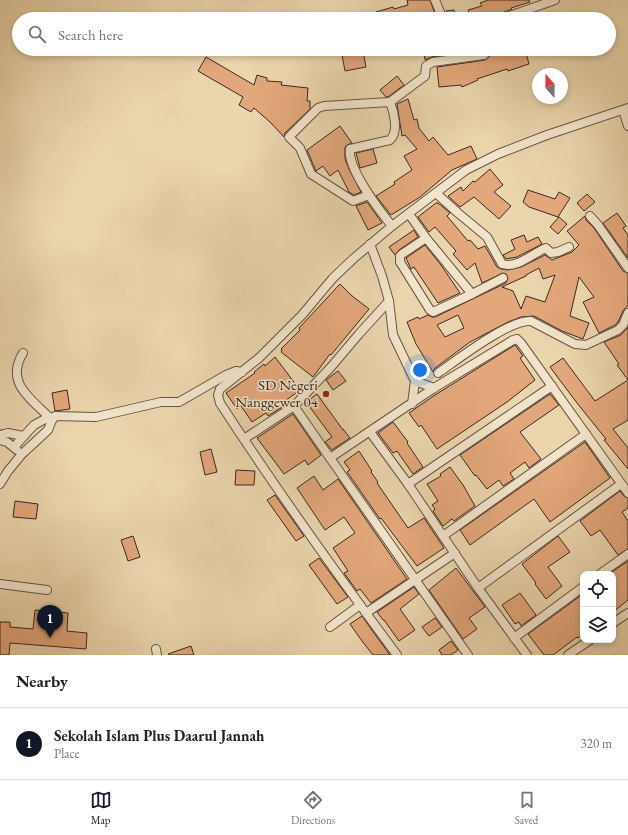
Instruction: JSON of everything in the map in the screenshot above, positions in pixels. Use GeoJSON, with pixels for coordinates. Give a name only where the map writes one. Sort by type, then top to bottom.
{"type":"FeatureCollection","features":[{"type":"Feature","properties":{"kind":"street"},"geometry":{"type":"LineString","coordinates":[[435,0],[440,12]]}},
{"type":"Feature","properties":{"kind":"street"},"geometry":{"type":"LineString","coordinates":[[521,12],[554,0]]}},
{"type":"Feature","properties":{"kind":"street"},"geometry":{"type":"LineString","coordinates":[[369,195],[353,201],[311,174],[300,148],[289,137],[318,108],[324,106],[390,102],[424,76],[426,66],[433,62],[477,56]]}},
{"type":"Feature","properties":{"kind":"street"},"geometry":{"type":"LineString","coordinates":[[390,102],[394,112],[395,134],[393,138],[390,140],[353,148],[350,149],[350,152],[355,168],[369,195],[392,226]]}},
{"type":"Feature","properties":{"kind":"street"},"geometry":{"type":"LineString","coordinates":[[397,655],[366,614],[220,403],[218,395],[220,389],[259,358],[302,315],[333,278],[370,244],[466,170],[498,154],[626,109],[628,126]]}},
{"type":"Feature","properties":{"kind":"street"},"geometry":{"type":"LineString","coordinates":[[436,194],[487,237],[502,264],[510,265],[525,260],[544,248],[548,248],[552,253],[570,247]]}},
{"type":"Feature","properties":{"kind":"street"},"geometry":{"type":"LineString","coordinates":[[409,214],[426,238],[472,294]]}},
{"type":"Feature","properties":{"kind":"street"},"geometry":{"type":"LineString","coordinates":[[590,216],[628,268]]}},
{"type":"Feature","properties":{"kind":"street"},"geometry":{"type":"LineString","coordinates":[[426,238],[402,254],[400,256],[400,262],[431,311],[433,312],[504,278]]}},
{"type":"Feature","properties":{"kind":"street"},"geometry":{"type":"LineString","coordinates":[[370,244],[390,300],[393,335],[415,381],[412,404]]}},
{"type":"Feature","properties":{"kind":"street"},"geometry":{"type":"LineString","coordinates":[[244,439],[294,406],[331,367],[390,300]]}},
{"type":"Feature","properties":{"kind":"street"},"geometry":{"type":"LineString","coordinates":[[438,373],[494,335],[525,321],[531,321],[575,344],[582,346],[618,330],[628,313]]}},
{"type":"Feature","properties":{"kind":"street"},"geometry":{"type":"LineString","coordinates":[[330,458],[434,388],[514,339],[521,343],[628,493]]}},
{"type":"Feature","properties":{"kind":"street"},"geometry":{"type":"LineString","coordinates":[[23,353],[16,372],[19,384],[24,392],[53,417]]}},
{"type":"Feature","properties":{"kind":"street"},"geometry":{"type":"LineString","coordinates":[[14,447],[34,425],[53,417],[96,417],[162,402],[180,402],[226,375],[236,371],[243,372]]}},
{"type":"Feature","properties":{"kind":"street"},"geometry":{"type":"LineString","coordinates":[[415,381],[434,388]]}},
{"type":"Feature","properties":{"kind":"street"},"geometry":{"type":"LineString","coordinates":[[408,484],[552,386]]}},
{"type":"Feature","properties":{"kind":"street"},"geometry":{"type":"LineString","coordinates":[[294,406],[468,655]]}},
{"type":"Feature","properties":{"kind":"street"},"geometry":{"type":"LineString","coordinates":[[0,484],[8,471],[22,454],[48,430],[53,417]]}},
{"type":"Feature","properties":{"kind":"street"},"geometry":{"type":"LineString","coordinates":[[0,435],[8,432],[23,436]]}},
{"type":"Feature","properties":{"kind":"street"},"geometry":{"type":"LineString","coordinates":[[370,432],[408,484],[478,588],[527,655]]}},
{"type":"Feature","properties":{"kind":"street"},"geometry":{"type":"LineString","coordinates":[[443,536],[586,434]]}},
{"type":"Feature","properties":{"kind":"street"},"geometry":{"type":"LineString","coordinates":[[0,440],[14,447],[22,454]]}},
{"type":"Feature","properties":{"kind":"street"},"geometry":{"type":"LineString","coordinates":[[478,588],[621,484]]}},
{"type":"Feature","properties":{"kind":"street"},"geometry":{"type":"LineString","coordinates":[[366,614],[455,553]]}},
{"type":"Feature","properties":{"kind":"street"},"geometry":{"type":"LineString","coordinates":[[604,571],[628,554]]}},
{"type":"Feature","properties":{"kind":"street"},"geometry":{"type":"LineString","coordinates":[[0,584],[47,590]]}},
{"type":"Feature","properties":{"kind":"street"},"geometry":{"type":"LineString","coordinates":[[514,638],[580,589]]}},
{"type":"Feature","properties":{"kind":"street"},"geometry":{"type":"LineString","coordinates":[[330,627],[360,605]]}},
{"type":"Feature","properties":{"kind":"street"},"geometry":{"type":"LineString","coordinates":[[616,621],[628,613]]}},
{"type":"Feature","properties":{"kind":"street"},"geometry":{"type":"LineString","coordinates":[[568,655],[586,643]]}},
{"type":"Feature","properties":{"kind":"building"},"geometry":{"type":"Polygon","coordinates":[[[407,0],[430,0],[434,12],[376,12],[393,7],[394,9],[408,5],[407,0]]]}},
{"type":"Feature","properties":{"kind":"building"},"geometry":{"type":"Polygon","coordinates":[[[488,0],[529,0],[530,2],[511,8],[512,9],[504,12],[469,12],[468,10],[482,6],[480,3],[488,0]]]}},
{"type":"Feature","properties":{"kind":"building"},"geometry":{"type":"Polygon","coordinates":[[[454,10],[454,12],[446,12],[454,10]]]}},
{"type":"Feature","properties":{"kind":"building"},"geometry":{"type":"Polygon","coordinates":[[[342,56],[364,56],[366,67],[345,71],[342,56]]]}},
{"type":"Feature","properties":{"kind":"building"},"geometry":{"type":"Polygon","coordinates":[[[425,56],[439,56],[432,57],[425,60],[425,56]]]}},
{"type":"Feature","properties":{"kind":"building"},"geometry":{"type":"Polygon","coordinates":[[[527,56],[529,64],[508,71],[507,69],[477,79],[478,80],[462,87],[461,85],[439,87],[437,67],[485,60],[489,57],[527,56]]]}},
{"type":"Feature","properties":{"kind":"building"},"geometry":{"type":"Polygon","coordinates":[[[206,57],[254,85],[257,75],[267,78],[267,81],[282,82],[281,85],[308,88],[307,101],[310,101],[310,109],[285,133],[284,137],[254,108],[251,112],[239,105],[243,97],[198,71],[206,57]]]}},
{"type":"Feature","properties":{"kind":"building"},"geometry":{"type":"Polygon","coordinates":[[[397,76],[404,85],[386,97],[380,90],[397,76]]]}},
{"type":"Feature","properties":{"kind":"building"},"geometry":{"type":"Polygon","coordinates":[[[408,99],[414,120],[417,119],[419,128],[429,141],[433,137],[448,155],[471,146],[477,159],[452,170],[420,197],[391,215],[376,196],[395,184],[394,182],[412,170],[404,156],[417,149],[405,135],[402,136],[397,104],[408,99]]]}},
{"type":"Feature","properties":{"kind":"building"},"geometry":{"type":"Polygon","coordinates":[[[340,126],[352,143],[345,147],[345,159],[361,192],[354,195],[349,192],[338,170],[330,176],[323,166],[316,171],[307,150],[340,126]]]}},
{"type":"Feature","properties":{"kind":"building"},"geometry":{"type":"Polygon","coordinates":[[[373,149],[377,163],[360,168],[356,153],[373,149]]]}},
{"type":"Feature","properties":{"kind":"building"},"geometry":{"type":"Polygon","coordinates":[[[490,169],[503,185],[494,192],[511,206],[499,219],[474,197],[460,207],[448,196],[461,187],[463,191],[473,181],[475,182],[490,169]]]}},
{"type":"Feature","properties":{"kind":"building"},"geometry":{"type":"Polygon","coordinates":[[[528,190],[555,199],[559,192],[570,198],[558,217],[529,207],[523,202],[528,190]]]}},
{"type":"Feature","properties":{"kind":"building"},"geometry":{"type":"Polygon","coordinates":[[[587,194],[595,202],[584,211],[577,203],[587,194]]]}},
{"type":"Feature","properties":{"kind":"building"},"geometry":{"type":"Polygon","coordinates":[[[367,202],[382,223],[368,230],[356,206],[367,202]]]}},
{"type":"Feature","properties":{"kind":"building"},"geometry":{"type":"Polygon","coordinates":[[[438,203],[450,213],[447,216],[468,241],[470,240],[478,249],[485,246],[497,267],[507,270],[521,267],[545,255],[552,260],[572,252],[579,245],[567,231],[585,216],[586,220],[594,228],[623,271],[628,273],[628,305],[615,325],[599,333],[583,302],[594,297],[579,277],[570,316],[589,323],[583,339],[562,331],[534,316],[521,317],[508,322],[470,342],[435,368],[433,372],[416,344],[407,322],[418,317],[419,319],[428,315],[435,317],[506,283],[508,278],[506,274],[503,273],[482,283],[475,263],[467,270],[453,254],[456,251],[435,227],[429,232],[418,217],[438,203]],[[539,268],[502,287],[513,291],[521,309],[526,296],[545,302],[555,275],[543,279],[539,268]],[[458,315],[437,325],[445,337],[464,328],[458,315]]]}},
{"type":"Feature","properties":{"kind":"building"},"geometry":{"type":"Polygon","coordinates":[[[617,213],[626,226],[623,228],[628,235],[628,258],[603,223],[617,213]]]}},
{"type":"Feature","properties":{"kind":"building"},"geometry":{"type":"Polygon","coordinates":[[[559,217],[567,224],[558,234],[550,227],[559,217]]]}},
{"type":"Feature","properties":{"kind":"building"},"geometry":{"type":"Polygon","coordinates":[[[414,230],[418,237],[399,250],[395,255],[389,247],[414,230]]]}},
{"type":"Feature","properties":{"kind":"building"},"geometry":{"type":"Polygon","coordinates":[[[524,235],[527,242],[538,237],[542,244],[517,257],[506,259],[503,255],[515,249],[511,240],[524,235]]]}},
{"type":"Feature","properties":{"kind":"building"},"geometry":{"type":"Polygon","coordinates":[[[425,245],[460,293],[438,303],[414,267],[411,269],[406,258],[425,245]]]}},
{"type":"Feature","properties":{"kind":"building"},"geometry":{"type":"Polygon","coordinates":[[[340,284],[369,309],[331,355],[330,354],[313,377],[281,352],[281,349],[300,330],[299,328],[340,284]]]}},
{"type":"Feature","properties":{"kind":"building"},"geometry":{"type":"Polygon","coordinates":[[[628,327],[628,380],[617,365],[619,364],[604,342],[621,335],[628,327]]]}},
{"type":"Feature","properties":{"kind":"building"},"geometry":{"type":"Polygon","coordinates":[[[515,345],[523,356],[520,358],[535,380],[507,402],[437,449],[421,425],[419,427],[409,413],[515,345]]]}},
{"type":"Feature","properties":{"kind":"building"},"geometry":{"type":"Polygon","coordinates":[[[275,357],[300,390],[285,401],[287,404],[268,416],[266,413],[252,422],[241,406],[237,409],[226,393],[255,373],[254,372],[264,364],[265,366],[275,357]]]}},
{"type":"Feature","properties":{"kind":"building"},"geometry":{"type":"Polygon","coordinates":[[[563,358],[595,401],[628,380],[628,420],[613,429],[628,448],[628,469],[604,440],[606,439],[550,367],[563,358]]]}},
{"type":"Feature","properties":{"kind":"building"},"geometry":{"type":"Polygon","coordinates":[[[338,371],[346,381],[333,390],[326,380],[338,371]]]}},
{"type":"Feature","properties":{"kind":"building"},"geometry":{"type":"Polygon","coordinates":[[[67,390],[70,409],[55,411],[52,393],[67,390]]]}},
{"type":"Feature","properties":{"kind":"building"},"geometry":{"type":"Polygon","coordinates":[[[317,394],[350,438],[332,450],[325,442],[332,437],[306,402],[317,394]]]}},
{"type":"Feature","properties":{"kind":"building"},"geometry":{"type":"Polygon","coordinates":[[[550,394],[559,405],[520,432],[541,459],[529,468],[525,462],[510,473],[514,479],[503,486],[499,480],[487,489],[476,475],[475,476],[460,455],[550,394]]]}},
{"type":"Feature","properties":{"kind":"building"},"geometry":{"type":"Polygon","coordinates":[[[293,414],[321,455],[308,465],[305,460],[284,474],[257,438],[293,414]]]}},
{"type":"Feature","properties":{"kind":"building"},"geometry":{"type":"Polygon","coordinates":[[[393,422],[408,442],[407,443],[423,467],[413,474],[397,451],[393,453],[378,433],[393,422]]]}},
{"type":"Feature","properties":{"kind":"building"},"geometry":{"type":"Polygon","coordinates":[[[585,442],[610,478],[550,522],[534,499],[470,545],[460,530],[585,442]]]}},
{"type":"Feature","properties":{"kind":"building"},"geometry":{"type":"Polygon","coordinates":[[[211,449],[217,472],[205,475],[200,452],[211,449]]]}},
{"type":"Feature","properties":{"kind":"building"},"geometry":{"type":"Polygon","coordinates":[[[359,451],[372,471],[371,472],[378,482],[377,483],[408,528],[424,518],[444,548],[417,566],[381,518],[380,519],[347,472],[350,470],[344,462],[359,451]]]}},
{"type":"Feature","properties":{"kind":"building"},"geometry":{"type":"Polygon","coordinates":[[[450,467],[463,485],[475,506],[454,521],[452,519],[443,526],[433,511],[435,509],[432,505],[438,501],[427,484],[441,476],[440,474],[450,467]]]}},
{"type":"Feature","properties":{"kind":"building"},"geometry":{"type":"Polygon","coordinates":[[[236,470],[255,471],[254,485],[235,485],[236,470]]]}},
{"type":"Feature","properties":{"kind":"building"},"geometry":{"type":"Polygon","coordinates":[[[314,476],[323,490],[338,479],[407,579],[371,603],[360,589],[357,591],[344,573],[348,571],[333,548],[355,533],[344,517],[325,530],[297,488],[314,476]]]}},
{"type":"Feature","properties":{"kind":"building"},"geometry":{"type":"Polygon","coordinates":[[[620,491],[628,498],[628,508],[622,512],[628,521],[628,549],[618,555],[600,530],[591,536],[580,521],[620,491]]]}},
{"type":"Feature","properties":{"kind":"building"},"geometry":{"type":"Polygon","coordinates":[[[275,495],[304,536],[296,541],[267,500],[275,495]]]}},
{"type":"Feature","properties":{"kind":"building"},"geometry":{"type":"Polygon","coordinates":[[[15,501],[38,504],[36,519],[13,517],[15,501]]]}},
{"type":"Feature","properties":{"kind":"building"},"geometry":{"type":"Polygon","coordinates":[[[133,536],[140,557],[128,561],[121,540],[133,536]]]}},
{"type":"Feature","properties":{"kind":"building"},"geometry":{"type":"Polygon","coordinates":[[[558,536],[570,552],[548,567],[562,586],[546,599],[522,564],[558,536]]]}},
{"type":"Feature","properties":{"kind":"building"},"geometry":{"type":"Polygon","coordinates":[[[319,558],[348,597],[337,604],[309,565],[319,558]]]}},
{"type":"Feature","properties":{"kind":"building"},"geometry":{"type":"Polygon","coordinates":[[[628,561],[628,600],[616,610],[616,571],[613,571],[628,561]]]}},
{"type":"Feature","properties":{"kind":"building"},"geometry":{"type":"Polygon","coordinates":[[[456,568],[485,607],[469,618],[477,629],[463,639],[429,590],[456,568]]]}},
{"type":"Feature","properties":{"kind":"building"},"geometry":{"type":"Polygon","coordinates":[[[414,587],[419,594],[400,609],[415,630],[399,641],[377,612],[414,587]]]}},
{"type":"Feature","properties":{"kind":"building"},"geometry":{"type":"Polygon","coordinates":[[[520,593],[536,615],[521,626],[519,622],[515,624],[502,605],[520,593]]]}},
{"type":"Feature","properties":{"kind":"building"},"geometry":{"type":"Polygon","coordinates":[[[580,596],[580,636],[578,638],[577,637],[553,655],[544,655],[528,634],[580,596]]]}},
{"type":"Feature","properties":{"kind":"building"},"geometry":{"type":"Polygon","coordinates":[[[35,610],[68,613],[67,631],[87,633],[86,649],[10,643],[9,655],[0,655],[0,622],[10,622],[10,627],[33,629],[35,610]]]}},
{"type":"Feature","properties":{"kind":"building"},"geometry":{"type":"Polygon","coordinates":[[[362,616],[390,655],[373,655],[362,641],[350,624],[362,616]]]}},
{"type":"Feature","properties":{"kind":"building"},"geometry":{"type":"Polygon","coordinates":[[[435,618],[442,627],[429,636],[422,627],[435,618]]]}},
{"type":"Feature","properties":{"kind":"building"},"geometry":{"type":"Polygon","coordinates":[[[451,641],[458,650],[451,655],[442,655],[439,650],[451,641]]]}},
{"type":"Feature","properties":{"kind":"building"},"geometry":{"type":"Polygon","coordinates":[[[191,646],[194,655],[168,654],[191,646]]]}},
{"type":"Feature","properties":{"kind":"place","name":"SD Negeri Nanggewer 04"},"geometry":{"type":"Point","coordinates":[326,394]}},
{"type":"Feature","properties":{"kind":"place","name":"Sekolah Islam Plus Daarul Jannah"},"geometry":{"type":"Point","coordinates":[50,638]}}]}
